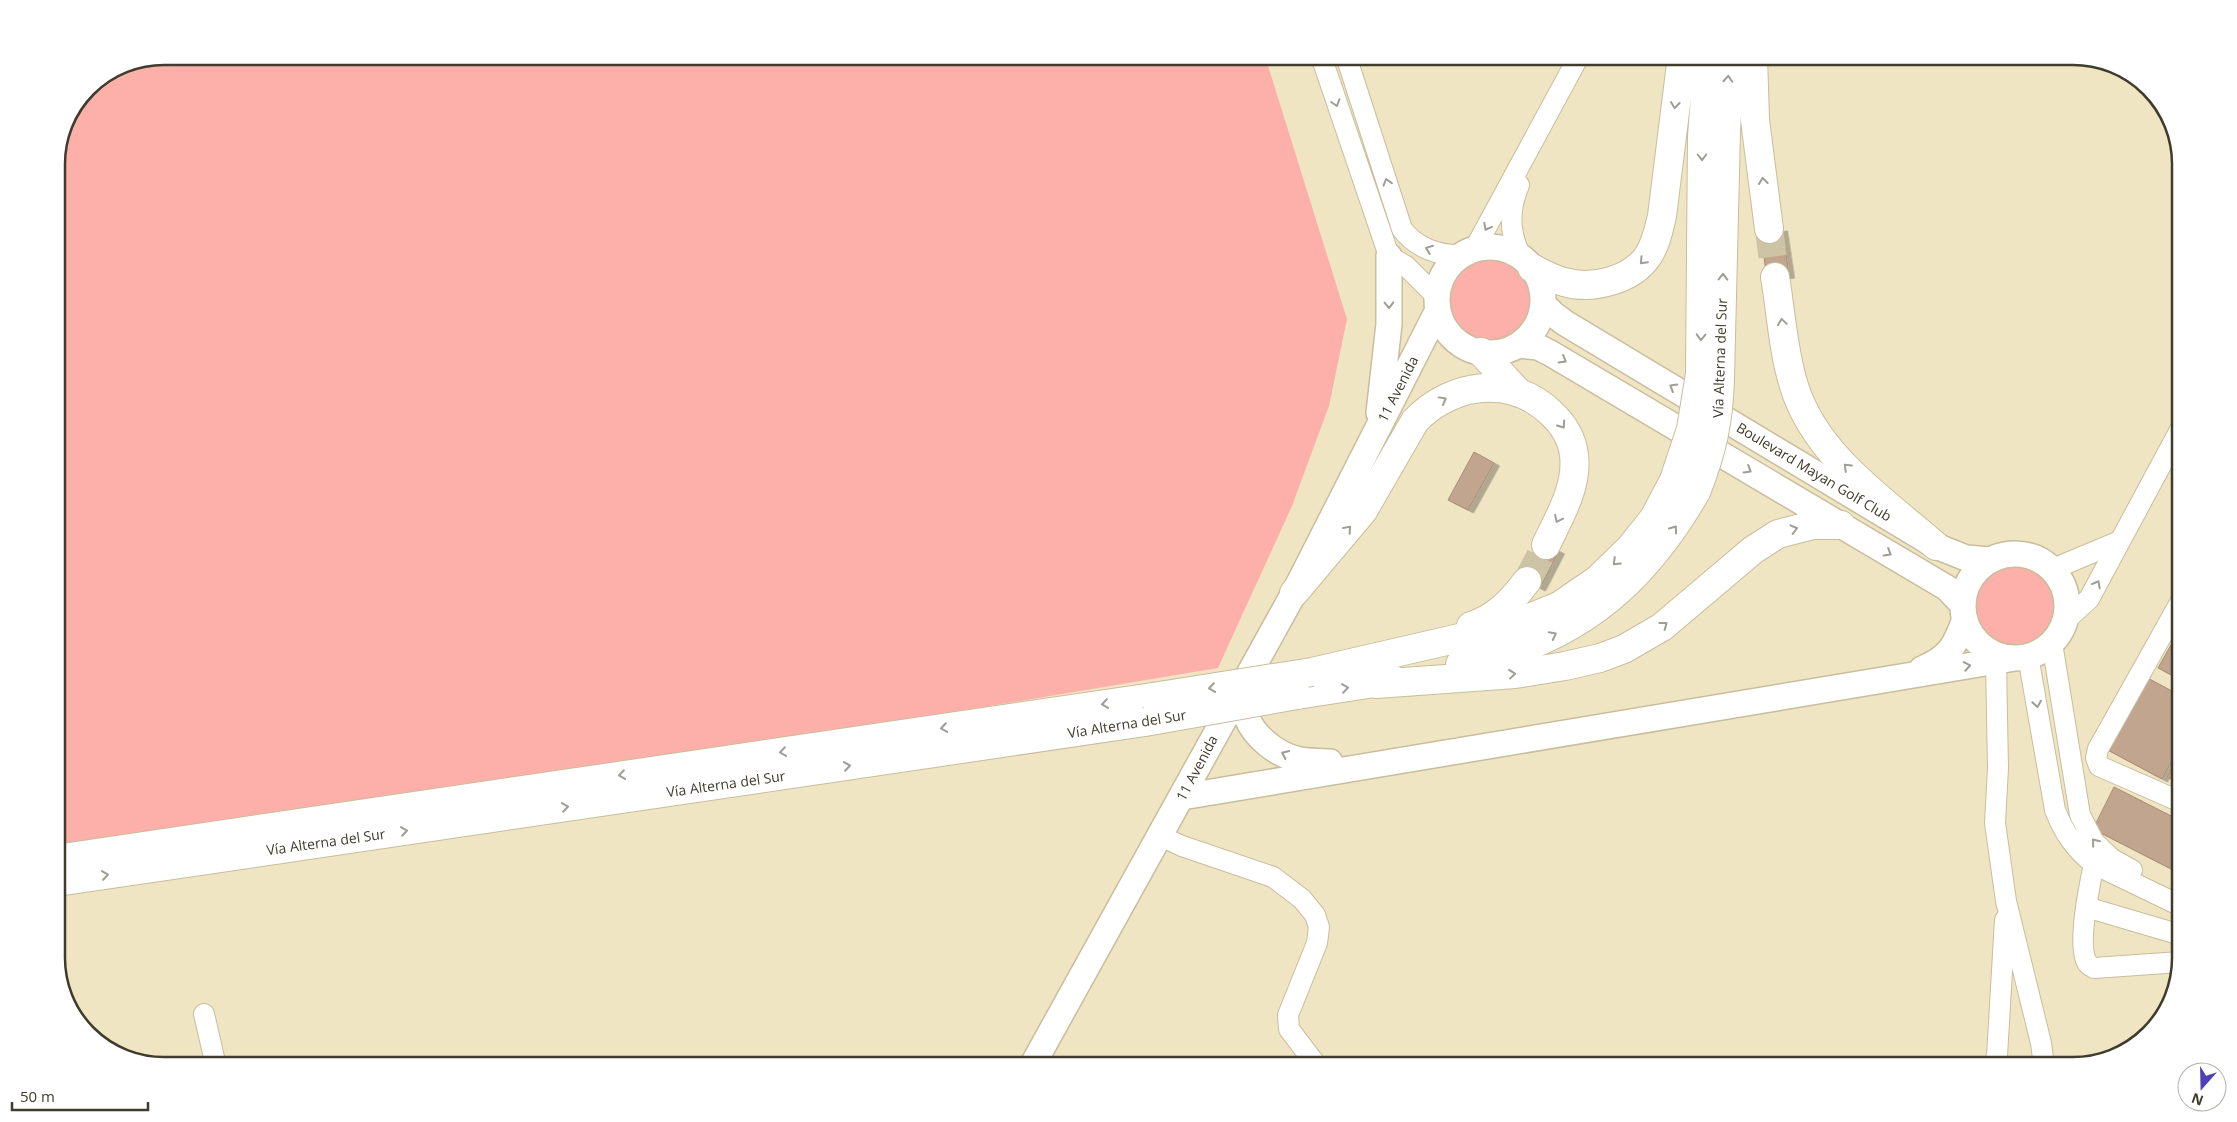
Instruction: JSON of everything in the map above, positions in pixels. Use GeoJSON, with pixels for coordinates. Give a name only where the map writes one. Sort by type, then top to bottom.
{"type":"FeatureCollection","features":[{"type":"Feature","properties":{"kind":"highway"},"geometry":{"type":"LineString","coordinates":[[1527,263],[1565,282],[1592,285],[1605,283],[1632,272],[1648,256],[1662,216],[1681,65]]}},
{"type":"Feature","properties":{"kind":"highway","name":"Vía Alterna del Sur"},"geometry":{"type":"LineString","coordinates":[[65,881],[1149,709],[1507,628],[1559,606],[1597,580],[1630,548],[1654,518],[1708,462],[1716,436],[1719,411],[1710,376],[1702,137],[1707,65]]}},
{"type":"Feature","properties":{"kind":"highway","name":"Vía Alterna del Sur"},"geometry":{"type":"LineString","coordinates":[[1710,376],[1730,65]]}},
{"type":"Feature","properties":{"kind":"highway"},"geometry":{"type":"LineString","coordinates":[[1753,65],[1755,120],[1769,229]]}},
{"type":"Feature","properties":{"kind":"highway"},"geometry":{"type":"LineString","coordinates":[[1776,277],[1791,378],[1800,401],[1815,428],[1832,453],[1847,468],[1936,546]]}},
{"type":"Feature","properties":{"kind":"highway"},"geometry":{"type":"LineString","coordinates":[[1469,347],[1519,393]]}},
{"type":"Feature","properties":{"kind":"highway"},"geometry":{"type":"LineString","coordinates":[[1294,593],[1363,511],[1404,437],[1425,410],[1456,393],[1472,389],[1492,388],[1519,393],[1534,399],[1559,420],[1567,433],[1573,451],[1574,469],[1570,494],[1546,545]]}},
{"type":"Feature","properties":{"kind":"highway","name":"Vía Alterna del Sur"},"geometry":{"type":"LineString","coordinates":[[65,859],[1149,709],[1297,695],[1376,684],[1511,652],[1543,640],[1580,620],[1615,595],[1645,566],[1676,527],[1685,486]]}},
{"type":"Feature","properties":{"kind":"highway"},"geometry":{"type":"LineString","coordinates":[[1376,684],[1515,674],[1574,665],[1600,658],[1624,649],[1662,627],[1753,550],[1773,536],[1801,527],[1841,525]]}},
{"type":"Feature","properties":{"kind":"highway"},"geometry":{"type":"LineString","coordinates":[[1320,670],[1484,622],[1500,612],[1527,581]]}},
{"type":"Feature","properties":{"kind":"main road"},"geometry":{"type":"LineString","coordinates":[[1499,249],[1512,252],[1527,263],[1538,279],[1543,304],[1536,328],[1528,338],[1518,346],[1506,351],[1469,347],[1449,333],[1438,304],[1440,285],[1452,263],[1468,253],[1499,249]]}},
{"type":"Feature","properties":{"kind":"main road"},"geometry":{"type":"LineString","coordinates":[[1377,431],[1389,324],[1389,256]]}},
{"type":"Feature","properties":{"kind":"main road","name":"11 Avenida"},"geometry":{"type":"LineString","coordinates":[[1037,1057],[1294,593],[1377,431],[1438,304]]}},
{"type":"Feature","properties":{"kind":"main road","name":"Boulevard Mayan Golf Club"},"geometry":{"type":"LineString","coordinates":[[1543,304],[1565,322],[1936,546],[1966,558],[1990,560]]}},
{"type":"Feature","properties":{"kind":"main road"},"geometry":{"type":"LineString","coordinates":[[1518,346],[1538,347],[1550,352],[1947,588],[1964,612],[1970,631],[1978,642],[2001,656],[2013,658]]}},
{"type":"Feature","properties":{"kind":"main road","name":"11 Avenida"},"geometry":{"type":"LineString","coordinates":[[1358,468],[1428,358],[1438,350],[1469,347]]}},
{"type":"Feature","properties":{"kind":"main road"},"geometry":{"type":"LineString","coordinates":[[1182,797],[1368,765],[1901,677],[2013,658],[2041,651],[2052,643],[2060,632],[2066,620],[2068,606],[2061,580],[2042,561],[2029,556],[2016,554],[2002,555],[1990,560],[1978,568],[1970,579],[1965,592],[1964,612],[1957,640],[1948,654],[1936,663],[1901,677]]}},
{"type":"Feature","properties":{"kind":"main road"},"geometry":{"type":"LineString","coordinates":[[1246,680],[1244,701],[1246,717],[1253,728],[1269,745],[1282,754],[1297,760],[1368,765]]}},
{"type":"Feature","properties":{"kind":"street"},"geometry":{"type":"LineString","coordinates":[[1324,65],[1389,256],[1406,266],[1438,304]]}},
{"type":"Feature","properties":{"kind":"street"},"geometry":{"type":"LineString","coordinates":[[1349,65],[1402,228],[1409,239],[1421,247],[1451,256],[1468,253],[1575,65]]}},
{"type":"Feature","properties":{"kind":"street"},"geometry":{"type":"LineString","coordinates":[[1527,263],[1513,238],[1511,226],[1512,205],[1552,107]]}},
{"type":"Feature","properties":{"kind":"street"},"geometry":{"type":"LineString","coordinates":[[2066,620],[2089,599],[2172,445]]}},
{"type":"Feature","properties":{"kind":"street"},"geometry":{"type":"LineString","coordinates":[[2053,570],[2120,542]]}},
{"type":"Feature","properties":{"kind":"street"},"geometry":{"type":"LineString","coordinates":[[2172,617],[2098,749],[2096,758],[2099,766],[2172,798]]}},
{"type":"Feature","properties":{"kind":"street"},"geometry":{"type":"LineString","coordinates":[[2052,643],[2083,824],[2094,842],[2112,859],[2172,889]]}},
{"type":"Feature","properties":{"kind":"street"},"geometry":{"type":"LineString","coordinates":[[2013,658],[1997,720],[1998,768],[1995,824],[2006,901],[2042,1043],[2043,1057]]}},
{"type":"Feature","properties":{"kind":"street"},"geometry":{"type":"LineString","coordinates":[[2013,658],[2055,810],[2065,834],[2094,864],[2172,902]]}},
{"type":"Feature","properties":{"kind":"street"},"geometry":{"type":"LineString","coordinates":[[1160,836],[1182,846],[1274,877],[1302,899],[1315,915],[1319,927],[1317,943],[1288,1015],[1289,1029],[1310,1057]]}},
{"type":"Feature","properties":{"kind":"street"},"geometry":{"type":"LineString","coordinates":[[2094,864],[2086,908],[2085,955],[2088,964],[2094,968],[2172,963]]}},
{"type":"Feature","properties":{"kind":"street"},"geometry":{"type":"LineString","coordinates":[[1996,1057],[2006,901]]}},
{"type":"Feature","properties":{"kind":"street"},"geometry":{"type":"LineString","coordinates":[[2086,908],[2172,932]]}},
{"type":"Feature","properties":{"kind":"street"},"geometry":{"type":"LineString","coordinates":[[204,1014],[214,1057]]}},
{"type":"Feature","properties":{"kind":"shaded area"},"geometry":{"type":"Polygon","coordinates":[[[164,65],[1268,65],[1347,319],[1329,406],[1292,506],[1218,668],[65,860],[65,158],[68,139],[75,120],[94,94],[115,78],[132,70],[164,65]]]}},
{"type":"Feature","properties":{"kind":"shaded area"},"geometry":{"type":"Polygon","coordinates":[[[1482,258],[1498,258],[1514,265],[1525,276],[1532,292],[1529,316],[1520,330],[1514,335],[1498,342],[1482,342],[1466,335],[1455,324],[1448,308],[1448,292],[1455,276],[1466,265],[1482,258]]]}},
{"type":"Feature","properties":{"kind":"shaded area"},"geometry":{"type":"Polygon","coordinates":[[[2008,563],[2024,563],[2040,570],[2051,581],[2058,597],[2055,621],[2046,635],[2040,640],[2024,647],[2008,647],[1992,640],[1981,629],[1974,613],[1974,597],[1981,581],[1992,570],[2008,563]]]}},
{"type":"Feature","properties":{"kind":"building"},"geometry":{"type":"Polygon","coordinates":[[[1782,228],[1789,275],[1767,278],[1760,231],[1782,228]]]}},
{"type":"Feature","properties":{"kind":"building"},"geometry":{"type":"Polygon","coordinates":[[[1474,452],[1494,463],[1468,510],[1448,500],[1474,452]]]}},
{"type":"Feature","properties":{"kind":"building"},"geometry":{"type":"Polygon","coordinates":[[[1539,541],[1559,551],[1540,588],[1520,578],[1539,541]]]}},
{"type":"Feature","properties":{"kind":"building"},"geometry":{"type":"Polygon","coordinates":[[[2172,643],[2172,675],[2158,668],[2172,643]]]}},
{"type":"Feature","properties":{"kind":"building"},"geometry":{"type":"Polygon","coordinates":[[[2142,675],[2172,691],[2172,761],[2162,779],[2104,748],[2142,675]]]}},
{"type":"Feature","properties":{"kind":"building"},"geometry":{"type":"Polygon","coordinates":[[[2172,767],[2172,780],[2167,777],[2172,767]]]}},
{"type":"Feature","properties":{"kind":"building"},"geometry":{"type":"Polygon","coordinates":[[[2114,787],[2172,816],[2172,869],[2093,829],[2114,787]]]}},
{"type":"Feature","properties":{"kind":"tunnel"},"geometry":{"type":"LineString","coordinates":[[1769,229],[1775,277]]}},
{"type":"Feature","properties":{"kind":"tunnel"},"geometry":{"type":"LineString","coordinates":[[1527,581],[1546,545]]}}]}
